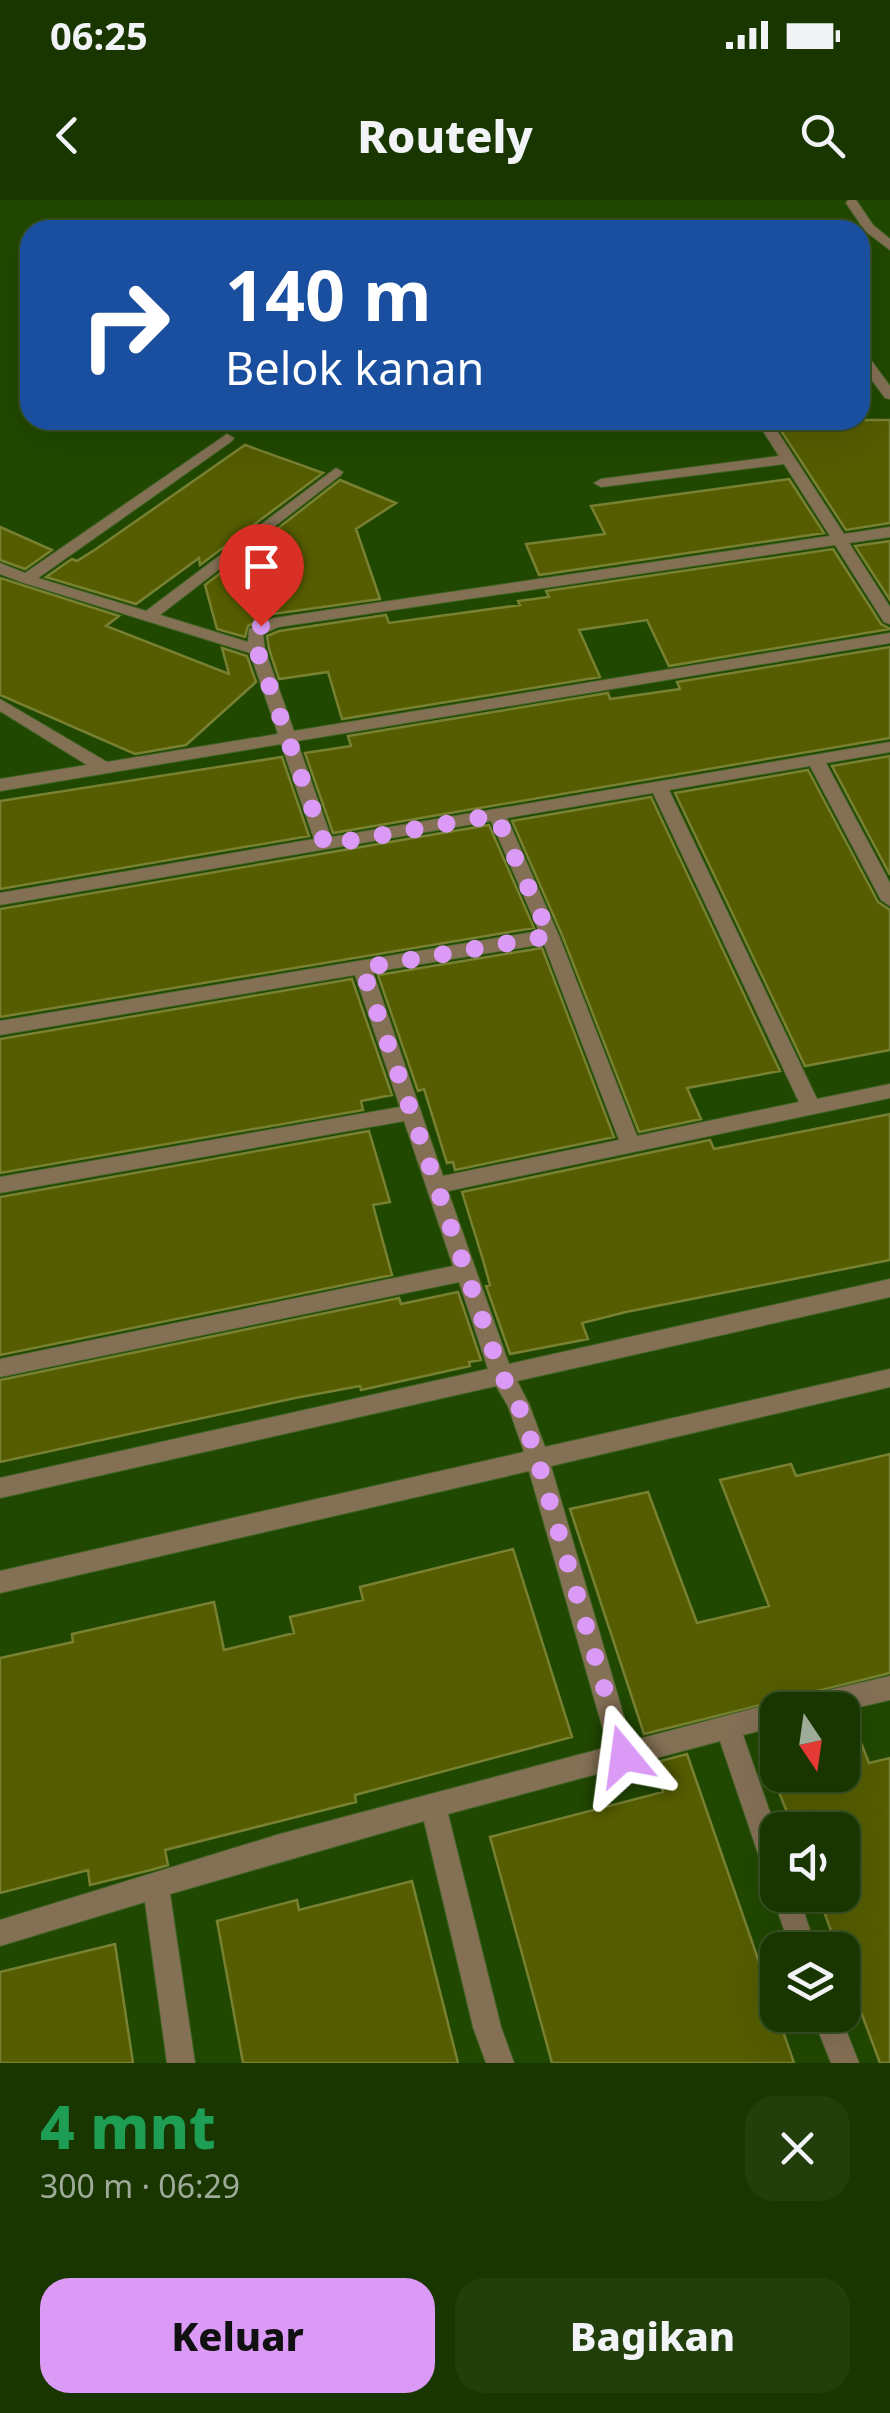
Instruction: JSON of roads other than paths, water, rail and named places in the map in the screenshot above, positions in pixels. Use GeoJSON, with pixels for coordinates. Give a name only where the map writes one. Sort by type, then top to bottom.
{"type":"FeatureCollection","features":[{"type":"Feature","properties":{"kind":"street"},"geometry":{"type":"LineString","coordinates":[[852,203],[864,220]]}},
{"type":"Feature","properties":{"kind":"street"},"geometry":{"type":"LineString","coordinates":[[870,229],[890,246]]}},
{"type":"Feature","properties":{"kind":"street"},"geometry":{"type":"LineString","coordinates":[[870,368],[890,395]]}},
{"type":"Feature","properties":{"kind":"street"},"geometry":{"type":"LineString","coordinates":[[872,371],[890,369]]}},
{"type":"Feature","properties":{"kind":"street"},"geometry":{"type":"LineString","coordinates":[[770,430],[890,619]]}},
{"type":"Feature","properties":{"kind":"street"},"geometry":{"type":"LineString","coordinates":[[26,579],[228,438]]}},
{"type":"Feature","properties":{"kind":"street"},"geometry":{"type":"LineString","coordinates":[[601,484],[788,459]]}},
{"type":"Feature","properties":{"kind":"street"},"geometry":{"type":"LineString","coordinates":[[149,616],[336,472]]}},
{"type":"Feature","properties":{"kind":"street"},"geometry":{"type":"LineString","coordinates":[[325,845],[257,650],[255,632],[274,623],[890,532]]}},
{"type":"Feature","properties":{"kind":"street"},"geometry":{"type":"LineString","coordinates":[[0,568],[257,650]]}},
{"type":"Feature","properties":{"kind":"street"},"geometry":{"type":"LineString","coordinates":[[0,786],[890,638]]}},
{"type":"Feature","properties":{"kind":"street"},"geometry":{"type":"LineString","coordinates":[[0,704],[106,770]]}},
{"type":"Feature","properties":{"kind":"street"},"geometry":{"type":"LineString","coordinates":[[0,898],[890,747]]}},
{"type":"Feature","properties":{"kind":"street"},"geometry":{"type":"LineString","coordinates":[[815,760],[890,900]]}},
{"type":"Feature","properties":{"kind":"street"},"geometry":{"type":"LineString","coordinates":[[659,788],[811,1107]]}},
{"type":"Feature","properties":{"kind":"street"},"geometry":{"type":"LineString","coordinates":[[496,815],[550,936],[631,1145]]}},
{"type":"Feature","properties":{"kind":"street"},"geometry":{"type":"LineString","coordinates":[[0,1028],[550,936]]}},
{"type":"Feature","properties":{"kind":"street"},"geometry":{"type":"LineString","coordinates":[[362,968],[501,1374],[518,1404],[536,1454],[624,1756]]}},
{"type":"Feature","properties":{"kind":"street"},"geometry":{"type":"LineString","coordinates":[[437,1185],[890,1091]]}},
{"type":"Feature","properties":{"kind":"street"},"geometry":{"type":"LineString","coordinates":[[0,1185],[412,1112]]}},
{"type":"Feature","properties":{"kind":"street"},"geometry":{"type":"LineString","coordinates":[[0,1368],[466,1272]]}},
{"type":"Feature","properties":{"kind":"street"},"geometry":{"type":"LineString","coordinates":[[0,1488],[890,1288]]}},
{"type":"Feature","properties":{"kind":"street"},"geometry":{"type":"LineString","coordinates":[[0,1582],[536,1454],[890,1378]]}},
{"type":"Feature","properties":{"kind":"street"},"geometry":{"type":"LineString","coordinates":[[860,1695],[890,1688]]}},
{"type":"Feature","properties":{"kind":"street"},"geometry":{"type":"LineString","coordinates":[[0,1933],[155,1883],[760,1718]]}},
{"type":"Feature","properties":{"kind":"street"},"geometry":{"type":"LineString","coordinates":[[727,1725],[760,1821]]}},
{"type":"Feature","properties":{"kind":"street"},"geometry":{"type":"LineString","coordinates":[[433,1805],[487,2026],[500,2063]]}},
{"type":"Feature","properties":{"kind":"street"},"geometry":{"type":"LineString","coordinates":[[155,1883],[181,2063]]}},
{"type":"Feature","properties":{"kind":"street"},"geometry":{"type":"LineString","coordinates":[[833,2032],[845,2063]]}}]}
